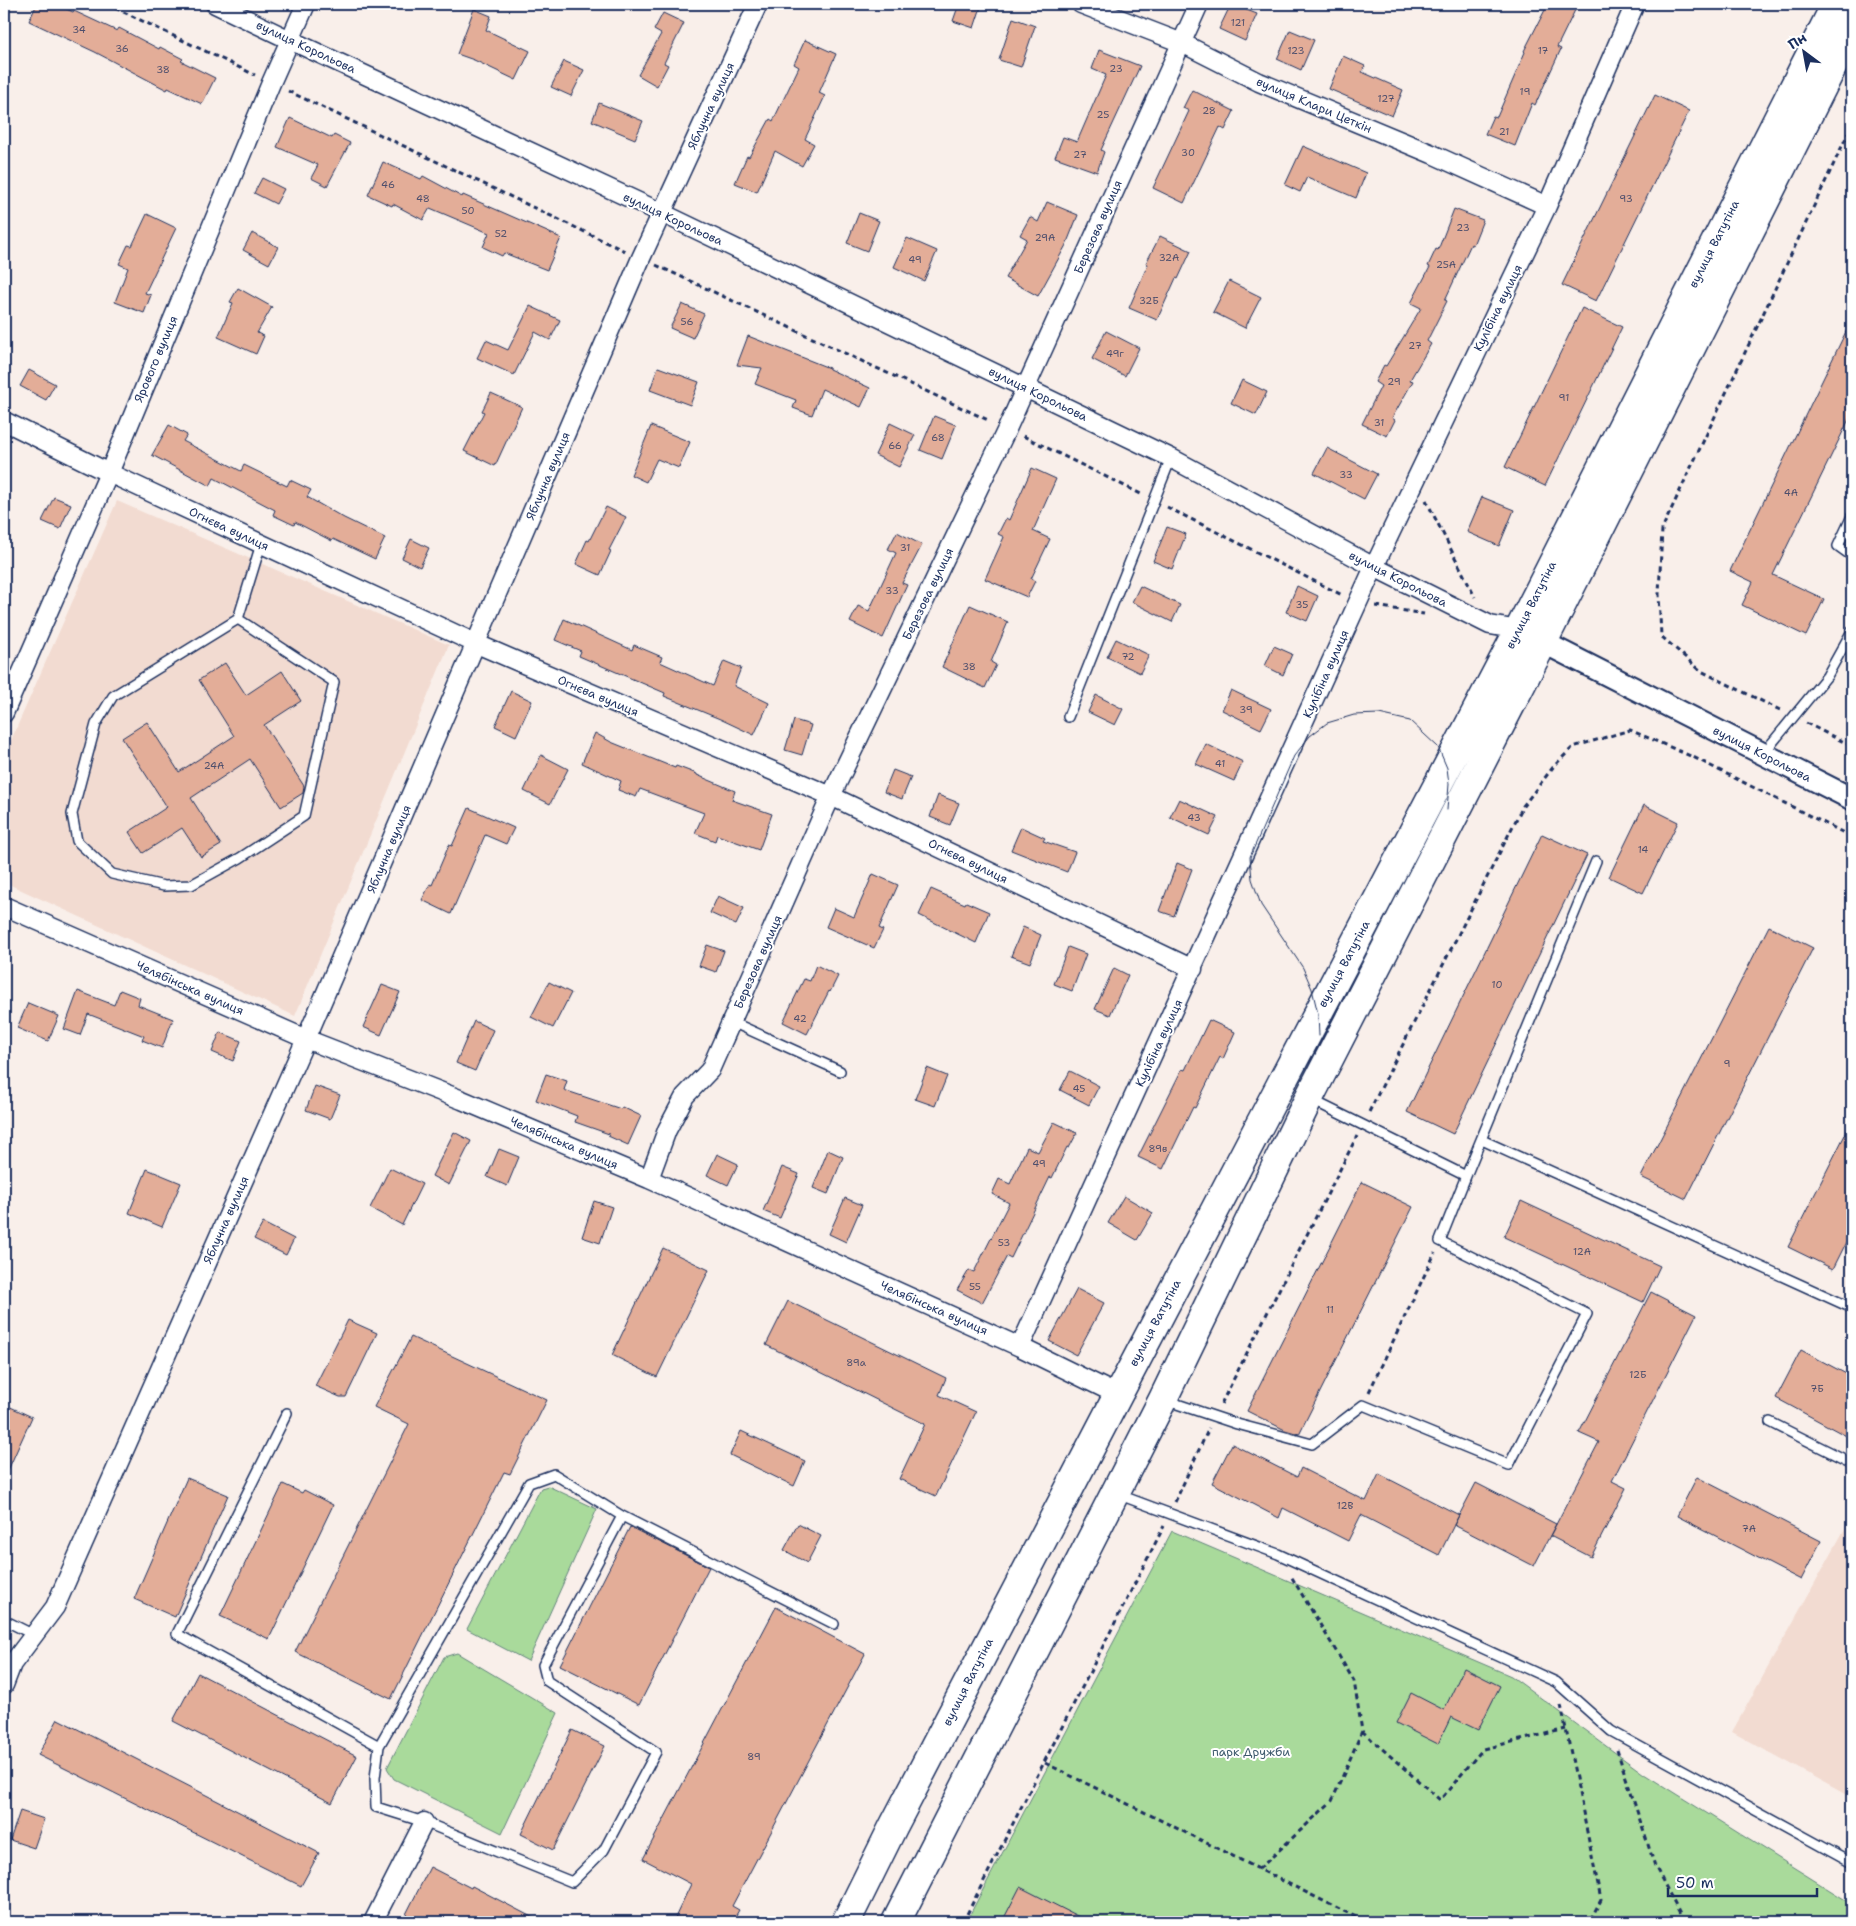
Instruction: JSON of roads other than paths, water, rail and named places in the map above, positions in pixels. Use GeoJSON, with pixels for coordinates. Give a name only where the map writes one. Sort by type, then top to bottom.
{"type":"FeatureCollection","features":[{"type":"Feature","properties":{"kind":"main road","name":"вулиця Ватутіна"},"geometry":{"type":"LineString","coordinates":[[846,1922],[1118,1394],[1519,630],[1836,4]]}},
{"type":"Feature","properties":{"kind":"main road"},"geometry":{"type":"LineString","coordinates":[[896,1922],[1162,1399],[1309,1098],[1543,642],[1852,28]]}},
{"type":"Feature","properties":{"kind":"street","name":"вулиця Корольова"},"geometry":{"type":"LineString","coordinates":[[215,4],[662,213],[1026,388],[1170,458],[1374,567],[1490,626],[1519,630],[1852,799]]}},
{"type":"Feature","properties":{"kind":"street","name":"Ярового вулиця"},"geometry":{"type":"LineString","coordinates":[[4,713],[109,473],[271,83],[306,4]]}},
{"type":"Feature","properties":{"kind":"street","name":"Яблучна вулиця"},"geometry":{"type":"LineString","coordinates":[[4,1685],[12,1664],[55,1607],[306,1039],[641,258],[758,4]]}},
{"type":"Feature","properties":{"kind":"street","name":"вулиця Клари Цеткін"},"geometry":{"type":"LineString","coordinates":[[1082,4],[1182,44],[1259,82],[1432,154],[1547,206]]}},
{"type":"Feature","properties":{"kind":"street","name":"Березова вулиця"},"geometry":{"type":"LineString","coordinates":[[649,1179],[667,1130],[685,1096],[710,1070],[831,796],[1007,429],[1200,4]]}},
{"type":"Feature","properties":{"kind":"street","name":"Кулібіна вулиця"},"geometry":{"type":"LineString","coordinates":[[1020,1347],[1374,567],[1547,206],[1635,4]]}},
{"type":"Feature","properties":{"kind":"street","name":"Огнєва вулиця"},"geometry":{"type":"LineString","coordinates":[[4,421],[109,473],[477,644],[831,796],[1193,969]]}},
{"type":"Feature","properties":{"kind":"street","name":"Челябінська вулиця"},"geometry":{"type":"LineString","coordinates":[[4,906],[306,1039],[462,1100],[649,1179],[1020,1347],[1118,1394]]}},
{"type":"Feature","properties":{"kind":"street"},"geometry":{"type":"LineString","coordinates":[[373,1922],[424,1822]]}},
{"type":"Feature","properties":{"kind":"lane"},"geometry":{"type":"LineString","coordinates":[[1068,717],[1170,458]]}},
{"type":"Feature","properties":{"kind":"lane"},"geometry":{"type":"LineString","coordinates":[[1852,516],[1838,546],[1852,556]]}},
{"type":"Feature","properties":{"kind":"lane"},"geometry":{"type":"LineString","coordinates":[[238,619],[334,682],[304,816],[240,858],[191,885],[164,886],[112,874],[76,841],[72,814],[96,724],[113,696],[238,619],[261,544]]}},
{"type":"Feature","properties":{"kind":"lane"},"geometry":{"type":"LineString","coordinates":[[1763,754],[1827,676],[1852,631]]}},
{"type":"Feature","properties":{"kind":"lane"},"geometry":{"type":"LineString","coordinates":[[1162,1399],[1312,1444],[1363,1405],[1509,1465],[1587,1314],[1440,1241],[1596,861]]}},
{"type":"Feature","properties":{"kind":"lane"},"geometry":{"type":"LineString","coordinates":[[732,1022],[840,1071]]}},
{"type":"Feature","properties":{"kind":"lane"},"geometry":{"type":"LineString","coordinates":[[1309,1098],[1466,1176]]}},
{"type":"Feature","properties":{"kind":"lane"},"geometry":{"type":"LineString","coordinates":[[1482,1140],[1852,1308]]}},
{"type":"Feature","properties":{"kind":"lane"},"geometry":{"type":"LineString","coordinates":[[288,1413],[177,1634],[378,1746]]}},
{"type":"Feature","properties":{"kind":"lane"},"geometry":{"type":"LineString","coordinates":[[1770,1422],[1852,1463]]}},
{"type":"Feature","properties":{"kind":"lane"},"geometry":{"type":"LineString","coordinates":[[622,1516],[543,1665],[547,1680],[656,1752],[604,1850],[572,1882],[424,1822],[376,1807],[375,1778],[378,1746],[529,1483],[554,1474],[622,1516],[834,1624]]}},
{"type":"Feature","properties":{"kind":"lane"},"geometry":{"type":"LineString","coordinates":[[1114,1493],[1278,1554],[1556,1682],[1611,1731],[1852,1863]]}},
{"type":"Feature","properties":{"kind":"lane"},"geometry":{"type":"LineString","coordinates":[[4,1620],[34,1634]]}},
{"type":"Feature","properties":{"kind":"tram line"},"geometry":{"type":"LineString","coordinates":[[1319,1036],[1318,1014],[1312,989],[1303,968],[1261,905],[1252,879],[1250,857],[1294,756],[1310,736],[1327,723],[1354,715],[1379,714],[1410,721],[1438,747],[1447,768],[1449,784],[1447,810]]}},
{"type":"Feature","properties":{"kind":"park label","name":"парк Дружби"},"geometry":{"type":"Point","coordinates":[1251,1752]}}]}
